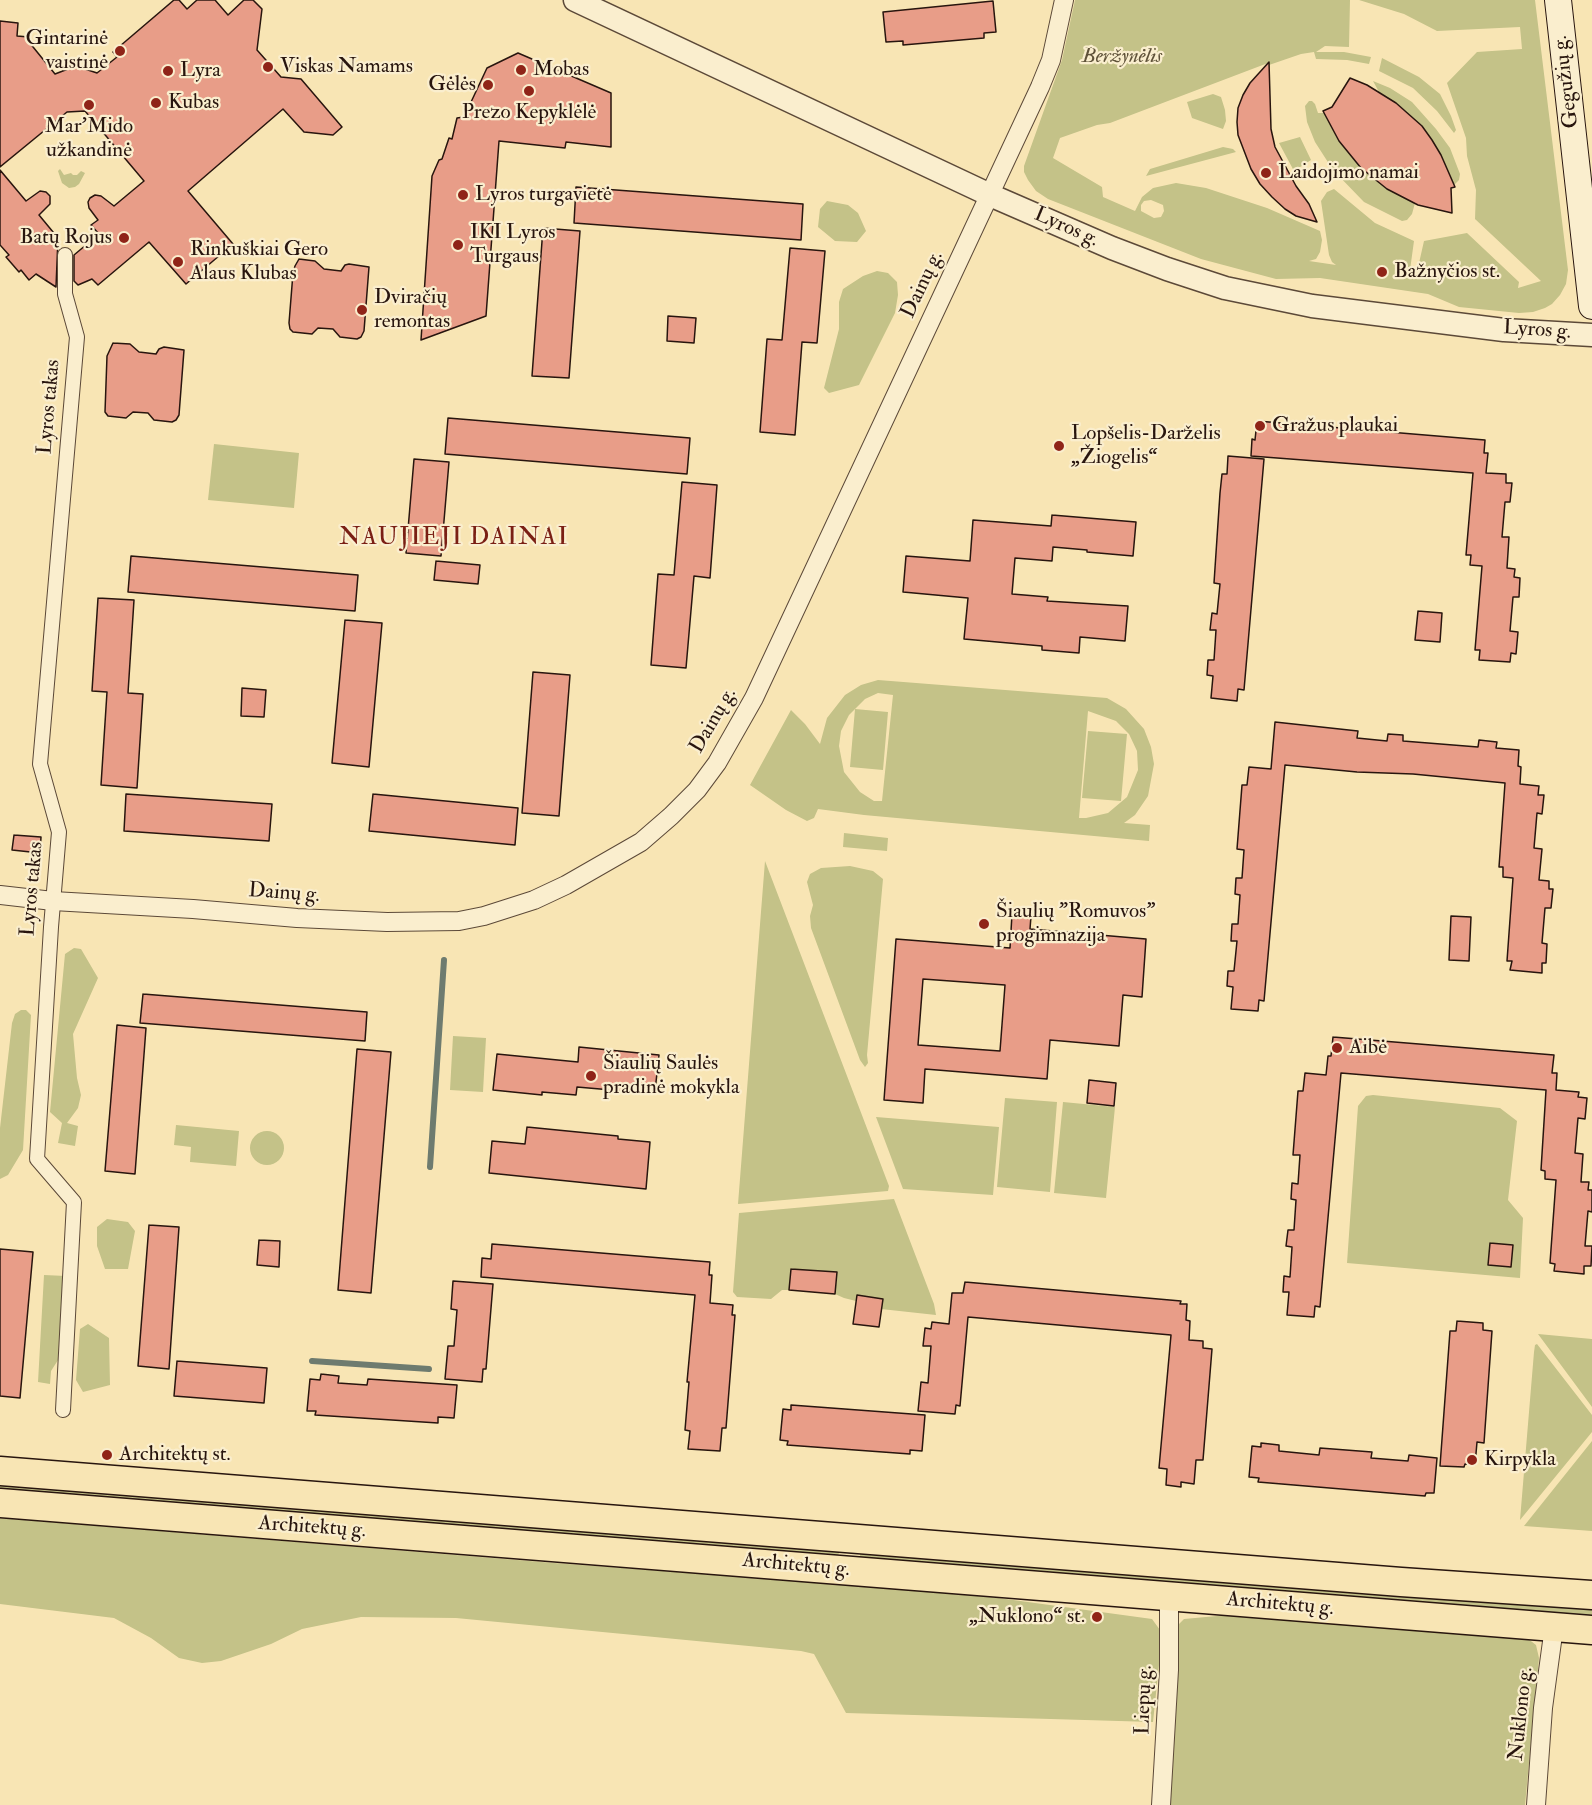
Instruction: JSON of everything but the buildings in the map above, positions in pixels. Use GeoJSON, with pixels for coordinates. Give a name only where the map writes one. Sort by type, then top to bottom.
{"type":"FeatureCollection","features":[{"type":"Feature","properties":{"kind":"main road","name":"Gegužių g."},"geometry":{"type":"LineString","coordinates":[[1558,0],[1592,306]]}},
{"type":"Feature","properties":{"kind":"main road","name":"Architektų g."},"geometry":{"type":"LineString","coordinates":[[0,1472],[1592,1595]]}},
{"type":"Feature","properties":{"kind":"main road","name":"Architektų g."},"geometry":{"type":"LineString","coordinates":[[0,1503],[1592,1630]]}},
{"type":"Feature","properties":{"kind":"main road"},"geometry":{"type":"LineString","coordinates":[[842,1569],[844,1538]]}},
{"type":"Feature","properties":{"kind":"street","name":"Lyros g."},"geometry":{"type":"LineString","coordinates":[[575,0],[990,195],[1112,248],[1167,269],[1225,288],[1312,306],[1504,330],[1592,335]]}},
{"type":"Feature","properties":{"kind":"street","name":"Dainų g."},"geometry":{"type":"LineString","coordinates":[[0,895],[53,901],[193,909],[308,919],[387,922],[459,921],[484,916],[534,900],[566,885],[641,842],[697,790],[740,725],[1040,87],[1051,60],[1064,0]]}},
{"type":"Feature","properties":{"kind":"street","name":"Lyros takas"},"geometry":{"type":"LineString","coordinates":[[63,1410],[74,1202],[37,1159],[59,832],[40,764],[76,337],[65,294],[65,255]]}},
{"type":"Feature","properties":{"kind":"street","name":"Liepų g."},"geometry":{"type":"LineString","coordinates":[[1161,1805],[1169,1670],[1169,1596]]}},
{"type":"Feature","properties":{"kind":"street","name":"Nuklono g."},"geometry":{"type":"LineString","coordinates":[[1536,1805],[1543,1708],[1554,1627]]}},
{"type":"Feature","properties":{"kind":"green space","name":"Beržynėlis"},"geometry":{"type":"Polygon","coordinates":[[[1075,0],[1350,0],[1349,47],[1325,46],[1316,52],[1344,52],[1371,57],[1369,64],[1347,60],[1316,59],[1314,52],[1269,65],[1268,63],[1110,123],[1097,125],[1060,138],[1053,158],[1102,187],[1103,197],[1135,211],[1142,197],[1153,188],[1176,183],[1206,188],[1267,208],[1320,231],[1322,240],[1320,252],[1316,259],[1309,261],[1336,265],[1329,255],[1321,201],[1327,192],[1334,189],[1375,223],[1414,241],[1410,270],[1405,274],[1422,278],[1417,272],[1424,241],[1467,233],[1519,282],[1518,288],[1541,281],[1475,219],[1476,190],[1467,156],[1466,138],[1447,83],[1477,52],[1522,49],[1520,27],[1437,31],[1404,14],[1359,0],[1535,0],[1568,270],[1566,284],[1552,304],[1533,312],[1519,313],[1459,307],[1428,294],[1320,278],[1276,279],[1201,259],[1048,199],[1036,191],[1028,180],[1024,166],[1062,60],[1075,0]],[[1151,200],[1144,201],[1141,211],[1154,218],[1161,217],[1164,211],[1163,205],[1151,200]]]}},
{"type":"Feature","properties":{"kind":"green space"},"geometry":{"type":"Polygon","coordinates":[[[1382,58],[1419,77],[1440,94],[1451,116],[1456,130],[1454,133],[1437,111],[1413,88],[1379,71],[1382,58]]]}},
{"type":"Feature","properties":{"kind":"green space"},"geometry":{"type":"Polygon","coordinates":[[[1373,81],[1390,88],[1412,102],[1436,129],[1450,148],[1460,174],[1459,180],[1454,185],[1441,155],[1422,127],[1396,103],[1379,92],[1373,81]]]}},
{"type":"Feature","properties":{"kind":"green space"},"geometry":{"type":"Polygon","coordinates":[[[1213,94],[1221,97],[1225,110],[1226,121],[1223,129],[1192,118],[1187,102],[1213,94]]]}},
{"type":"Feature","properties":{"kind":"green space"},"geometry":{"type":"Polygon","coordinates":[[[1309,101],[1315,104],[1318,113],[1324,113],[1339,141],[1361,168],[1387,189],[1415,203],[1412,214],[1407,220],[1402,221],[1364,202],[1333,170],[1315,142],[1307,122],[1305,106],[1309,101]]]}},
{"type":"Feature","properties":{"kind":"green space"},"geometry":{"type":"Polygon","coordinates":[[[1300,137],[1311,160],[1294,171],[1279,143],[1300,137]]]}},
{"type":"Feature","properties":{"kind":"green space"},"geometry":{"type":"Polygon","coordinates":[[[1223,147],[1236,152],[1146,176],[1150,169],[1223,147]]]}},
{"type":"Feature","properties":{"kind":"green space"},"geometry":{"type":"Polygon","coordinates":[[[60,169],[64,175],[71,173],[77,175],[81,171],[85,173],[79,184],[69,188],[62,183],[58,171],[60,169]]]}},
{"type":"Feature","properties":{"kind":"green space"},"geometry":{"type":"Polygon","coordinates":[[[827,201],[848,205],[858,213],[866,231],[857,242],[835,241],[818,227],[820,209],[827,201]]]}},
{"type":"Feature","properties":{"kind":"green space"},"geometry":{"type":"Polygon","coordinates":[[[877,271],[888,273],[897,282],[898,295],[895,313],[859,385],[829,393],[824,388],[839,329],[839,302],[843,289],[863,276],[877,271]]]}},
{"type":"Feature","properties":{"kind":"green space"},"geometry":{"type":"Polygon","coordinates":[[[214,444],[299,453],[294,508],[208,500],[214,444]]]}},
{"type":"Feature","properties":{"kind":"green space"},"geometry":{"type":"Polygon","coordinates":[[[878,680],[1107,698],[1126,709],[1144,729],[1151,747],[1154,764],[1148,796],[1135,815],[1124,823],[1150,825],[1149,841],[818,809],[814,818],[807,821],[786,810],[750,785],[791,710],[820,744],[827,718],[845,695],[861,685],[878,680]],[[878,693],[865,699],[849,715],[841,731],[839,746],[844,772],[860,792],[874,801],[882,801],[893,695],[878,693]],[[1088,711],[1079,818],[1108,813],[1127,797],[1138,770],[1137,751],[1129,734],[1116,721],[1088,711]]]}},
{"type":"Feature","properties":{"kind":"green space"},"geometry":{"type":"Polygon","coordinates":[[[855,709],[888,712],[883,770],[850,767],[855,709]]]}},
{"type":"Feature","properties":{"kind":"green space"},"geometry":{"type":"Polygon","coordinates":[[[1088,731],[1127,734],[1121,801],[1082,798],[1088,731]]]}},
{"type":"Feature","properties":{"kind":"green space"},"geometry":{"type":"Polygon","coordinates":[[[844,833],[888,838],[887,851],[843,847],[844,833]]]}},
{"type":"Feature","properties":{"kind":"green space"},"geometry":{"type":"Polygon","coordinates":[[[765,861],[889,1186],[888,1191],[738,1204],[765,861]]]}},
{"type":"Feature","properties":{"kind":"green space"},"geometry":{"type":"Polygon","coordinates":[[[850,866],[873,871],[883,879],[868,1063],[865,1067],[860,1060],[811,928],[810,916],[813,905],[807,882],[810,874],[821,868],[850,866]]]}},
{"type":"Feature","properties":{"kind":"green space"},"geometry":{"type":"Polygon","coordinates":[[[74,948],[81,949],[98,978],[73,1034],[81,1095],[78,1108],[67,1123],[78,1126],[75,1146],[58,1143],[62,1123],[50,1112],[65,954],[74,948]]]}},
{"type":"Feature","properties":{"kind":"green space"},"geometry":{"type":"Polygon","coordinates":[[[26,1010],[31,1015],[23,1150],[8,1175],[0,1179],[0,1128],[12,1023],[15,1014],[26,1010]]]}},
{"type":"Feature","properties":{"kind":"green space"},"geometry":{"type":"Polygon","coordinates":[[[453,1036],[486,1038],[483,1092],[450,1090],[453,1036]]]}},
{"type":"Feature","properties":{"kind":"green space"},"geometry":{"type":"Polygon","coordinates":[[[1366,1096],[1500,1108],[1517,1121],[1508,1200],[1523,1218],[1520,1278],[1347,1263],[1358,1106],[1366,1096]]]}},
{"type":"Feature","properties":{"kind":"green space"},"geometry":{"type":"Polygon","coordinates":[[[1005,1098],[1057,1102],[1050,1192],[997,1187],[1005,1098]]]}},
{"type":"Feature","properties":{"kind":"green space"},"geometry":{"type":"Polygon","coordinates":[[[1063,1102],[1115,1107],[1106,1198],[1054,1193],[1063,1102]]]}},
{"type":"Feature","properties":{"kind":"green space"},"geometry":{"type":"Polygon","coordinates":[[[876,1117],[999,1127],[993,1195],[903,1189],[876,1117]]]}},
{"type":"Feature","properties":{"kind":"green space"},"geometry":{"type":"Polygon","coordinates":[[[176,1125],[239,1131],[236,1166],[190,1162],[191,1147],[174,1145],[176,1125]]]}},
{"type":"Feature","properties":{"kind":"green space"},"geometry":{"type":"Polygon","coordinates":[[[267,1131],[279,1136],[284,1148],[279,1160],[267,1165],[255,1160],[250,1148],[255,1136],[267,1131]]]}},
{"type":"Feature","properties":{"kind":"green space"},"geometry":{"type":"Polygon","coordinates":[[[894,1199],[934,1304],[936,1315],[881,1309],[882,1299],[858,1295],[856,1301],[844,1298],[835,1294],[836,1272],[791,1269],[789,1290],[782,1290],[771,1299],[737,1297],[733,1292],[739,1213],[894,1199]]]}},
{"type":"Feature","properties":{"kind":"green space"},"geometry":{"type":"Polygon","coordinates":[[[107,1219],[128,1222],[135,1231],[128,1269],[105,1269],[97,1246],[97,1227],[107,1219]]]}},
{"type":"Feature","properties":{"kind":"green space"},"geometry":{"type":"Polygon","coordinates":[[[44,1275],[66,1276],[60,1357],[51,1371],[50,1384],[38,1382],[44,1275]]]}},
{"type":"Feature","properties":{"kind":"green space"},"geometry":{"type":"Polygon","coordinates":[[[88,1324],[109,1338],[110,1385],[83,1392],[76,1380],[80,1329],[88,1324]]]}},
{"type":"Feature","properties":{"kind":"green space"},"geometry":{"type":"Polygon","coordinates":[[[1538,1334],[1592,1339],[1592,1407],[1538,1334]]]}},
{"type":"Feature","properties":{"kind":"green space"},"geometry":{"type":"Polygon","coordinates":[[[1537,1344],[1592,1415],[1592,1432],[1520,1520],[1534,1352],[1537,1344]]]}},
{"type":"Feature","properties":{"kind":"green space"},"geometry":{"type":"Polygon","coordinates":[[[1592,1441],[1592,1531],[1524,1526],[1592,1441]]]}},
{"type":"Feature","properties":{"kind":"green space"},"geometry":{"type":"Polygon","coordinates":[[[0,1484],[839,1553],[838,1556],[0,1491],[0,1484]]]}},
{"type":"Feature","properties":{"kind":"green space"},"geometry":{"type":"Polygon","coordinates":[[[0,1518],[554,1563],[962,1593],[1152,1619],[1160,1630],[1161,1646],[1153,1722],[846,1713],[814,1654],[456,1618],[361,1617],[302,1629],[271,1644],[221,1661],[202,1663],[179,1658],[151,1638],[114,1618],[0,1604],[0,1518]]]}},
{"type":"Feature","properties":{"kind":"green space"},"geometry":{"type":"Polygon","coordinates":[[[865,1552],[1592,1609],[1592,1619],[860,1557],[860,1554],[865,1552]]]}},
{"type":"Feature","properties":{"kind":"green space"},"geometry":{"type":"Polygon","coordinates":[[[1239,1614],[1527,1638],[1536,1645],[1539,1658],[1525,1805],[1166,1805],[1178,1625],[1184,1619],[1239,1614]]]}},
{"type":"Feature","properties":{"kind":"waterway"},"geometry":{"type":"LineString","coordinates":[[430,1167],[444,960]]}},
{"type":"Feature","properties":{"kind":"waterway"},"geometry":{"type":"LineString","coordinates":[[312,1361],[429,1369]]}},
{"type":"Feature","properties":{"kind":"place","name":"Gintarinė vaistinė"},"geometry":{"type":"Point","coordinates":[120,51]}},
{"type":"Feature","properties":{"kind":"place","name":"Viskas Namams"},"geometry":{"type":"Point","coordinates":[268,67]}},
{"type":"Feature","properties":{"kind":"place","name":"Mobas"},"geometry":{"type":"Point","coordinates":[521,70]}},
{"type":"Feature","properties":{"kind":"place","name":"Lyra"},"geometry":{"type":"Point","coordinates":[168,71]}},
{"type":"Feature","properties":{"kind":"place","name":"Gėlės"},"geometry":{"type":"Point","coordinates":[488,85]}},
{"type":"Feature","properties":{"kind":"place","name":"Prezo Kepyklėlė"},"geometry":{"type":"Point","coordinates":[529,91]}},
{"type":"Feature","properties":{"kind":"place","name":"Kubas"},"geometry":{"type":"Point","coordinates":[156,103]}},
{"type":"Feature","properties":{"kind":"place","name":"Mar'Mido užkandinė"},"geometry":{"type":"Point","coordinates":[89,105]}},
{"type":"Feature","properties":{"kind":"place","name":"Laidojimo namai"},"geometry":{"type":"Point","coordinates":[1266,173]}},
{"type":"Feature","properties":{"kind":"place","name":"Lyros turgavietė"},"geometry":{"type":"Point","coordinates":[463,195]}},
{"type":"Feature","properties":{"kind":"place","name":"Batų Rojus"},"geometry":{"type":"Point","coordinates":[124,238]}},
{"type":"Feature","properties":{"kind":"place","name":"IKI Lyros Turgaus"},"geometry":{"type":"Point","coordinates":[458,245]}},
{"type":"Feature","properties":{"kind":"place","name":"Rinkuškiai Gero Alaus Klubas"},"geometry":{"type":"Point","coordinates":[178,262]}},
{"type":"Feature","properties":{"kind":"place","name":"Bažnyčios st."},"geometry":{"type":"Point","coordinates":[1382,272]}},
{"type":"Feature","properties":{"kind":"place","name":"Dviračių remontas"},"geometry":{"type":"Point","coordinates":[362,310]}},
{"type":"Feature","properties":{"kind":"place","name":"Gražus plaukai"},"geometry":{"type":"Point","coordinates":[1260,426]}},
{"type":"Feature","properties":{"kind":"place","name":"Lopšelis-Darželis „Žiogelis“"},"geometry":{"type":"Point","coordinates":[1059,446]}},
{"type":"Feature","properties":{"kind":"place","name":"Šiaulių \"Romuvos\" progimnazija"},"geometry":{"type":"Point","coordinates":[984,924]}},
{"type":"Feature","properties":{"kind":"place","name":"Aibė"},"geometry":{"type":"Point","coordinates":[1337,1048]}},
{"type":"Feature","properties":{"kind":"place","name":"Šiaulių Saulės pradinė mokykla"},"geometry":{"type":"Point","coordinates":[591,1076]}},
{"type":"Feature","properties":{"kind":"place","name":"Architektų st."},"geometry":{"type":"Point","coordinates":[107,1455]}},
{"type":"Feature","properties":{"kind":"place","name":"Kirpykla"},"geometry":{"type":"Point","coordinates":[1472,1460]}},
{"type":"Feature","properties":{"kind":"place","name":"„Nuklono“ st."},"geometry":{"type":"Point","coordinates":[1097,1617]}},
{"type":"Feature","properties":{"kind":"district","name":"NAUJIEJI DAINAI"},"geometry":{"type":"Point","coordinates":[454,539]}}]}
